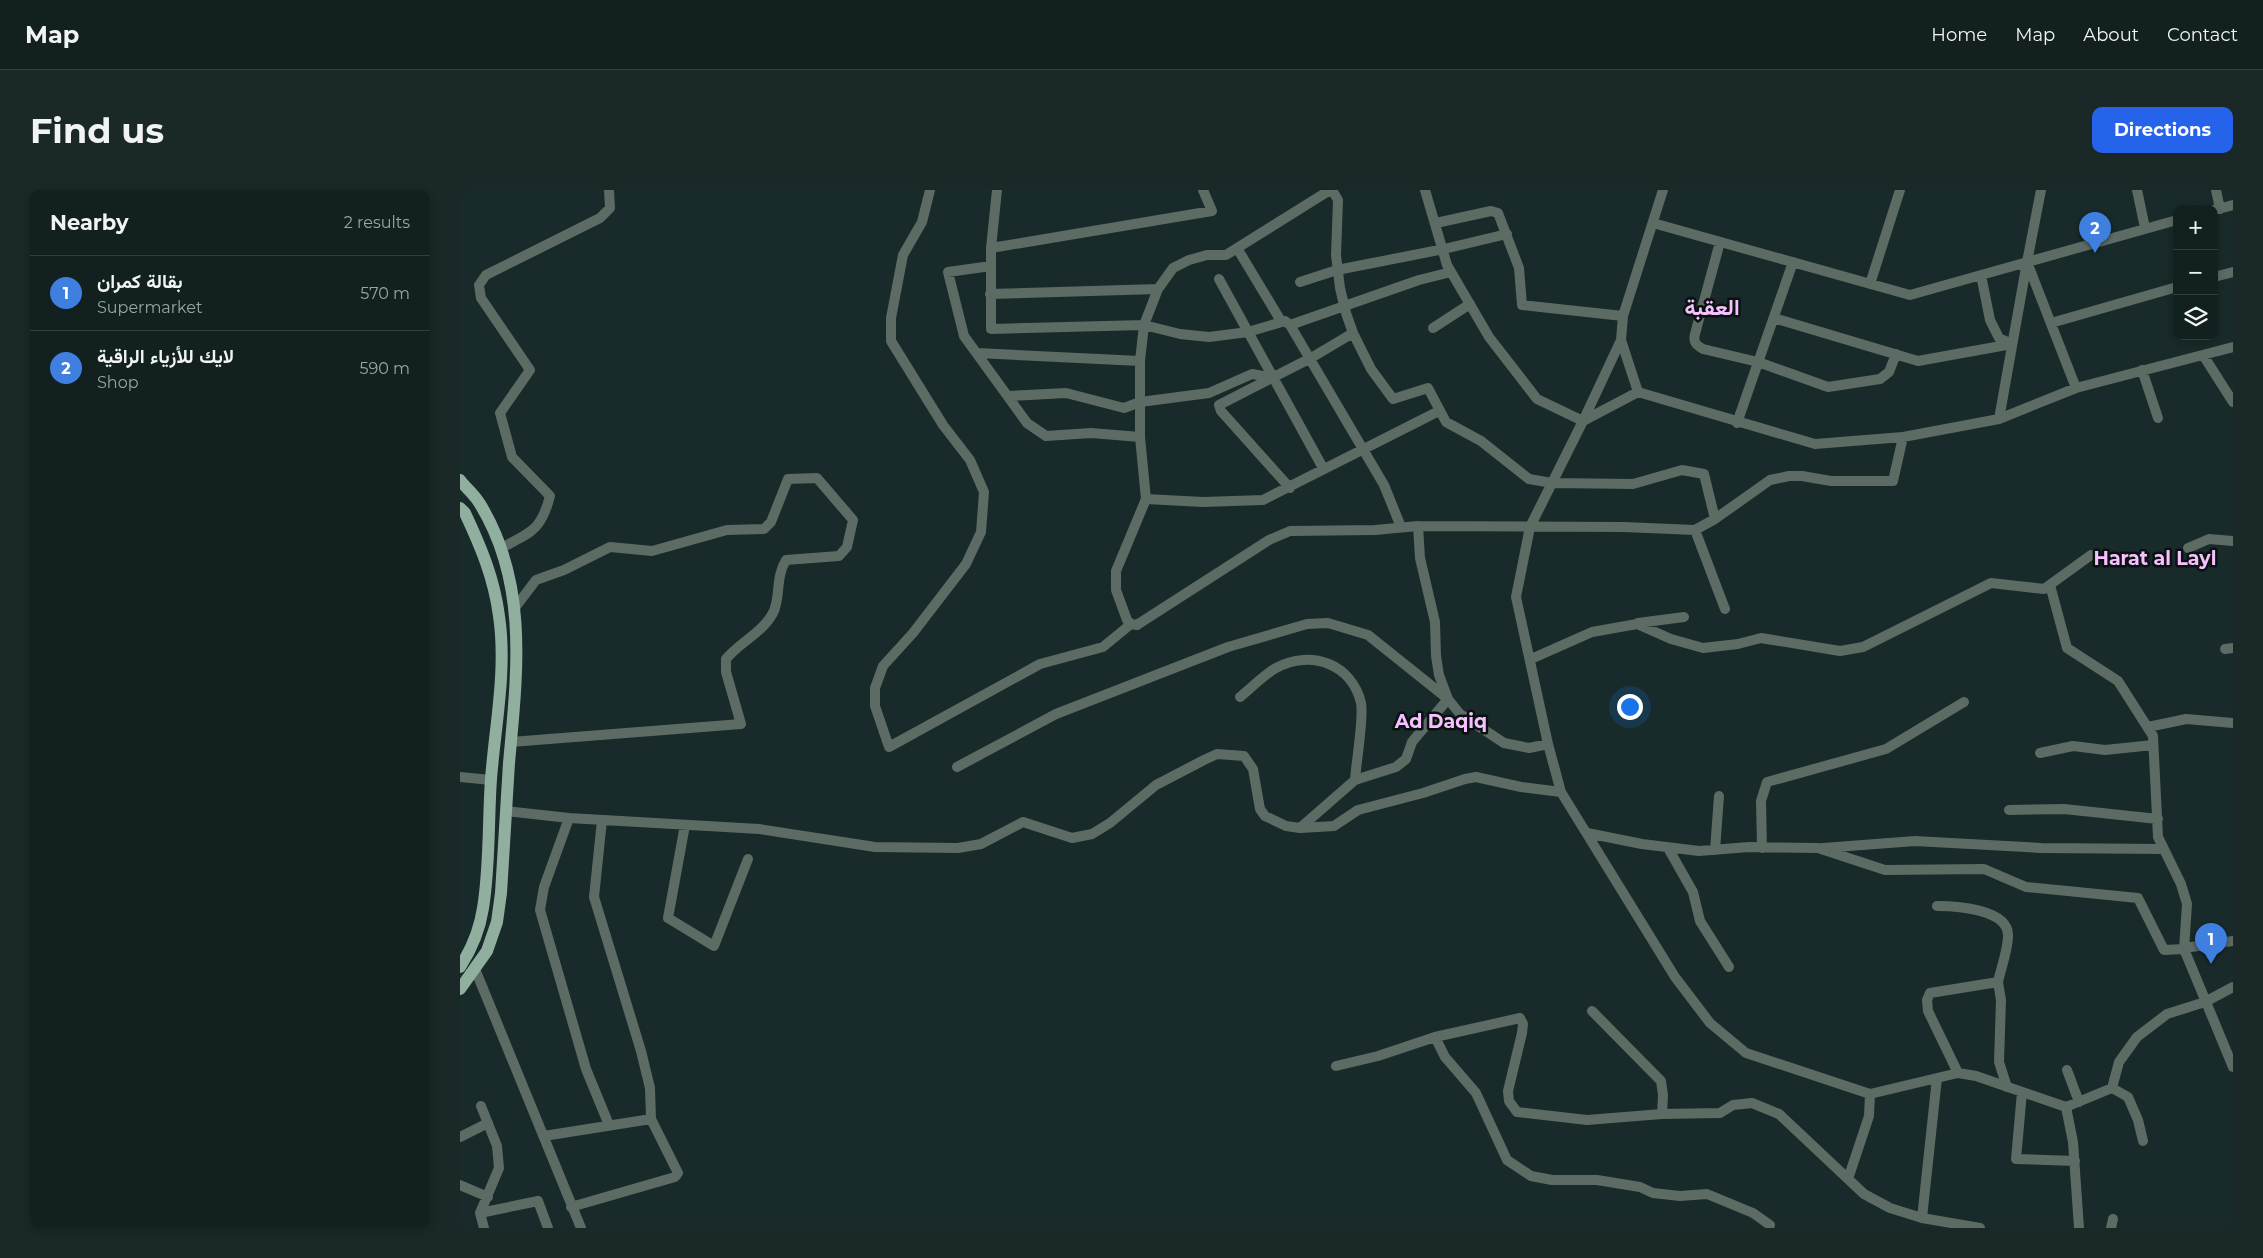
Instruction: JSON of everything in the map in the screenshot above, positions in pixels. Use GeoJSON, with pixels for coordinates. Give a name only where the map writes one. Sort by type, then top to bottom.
{"type":"FeatureCollection","features":[{"type":"Feature","properties":{"kind":"main road"},"geometry":{"type":"LineString","coordinates":[[460,480],[479,503],[500,548],[514,609],[518,664],[501,893],[497,922],[487,951],[460,989]]}},
{"type":"Feature","properties":{"kind":"main road"},"geometry":{"type":"LineString","coordinates":[[460,508],[465,513],[484,553],[494,582],[500,618],[501,660],[483,908],[475,938],[460,967]]}},
{"type":"Feature","properties":{"kind":"main road"},"geometry":{"type":"LineString","coordinates":[[491,780],[508,782]]}},
{"type":"Feature","properties":{"kind":"street"},"geometry":{"type":"LineString","coordinates":[[500,548],[534,531],[546,514],[550,496],[512,457],[500,413],[530,370],[481,298],[479,285],[486,275],[600,218],[610,208],[609,190]]}},
{"type":"Feature","properties":{"kind":"street"},"geometry":{"type":"LineString","coordinates":[[930,190],[922,222],[903,254],[891,318],[891,341],[943,425],[970,460],[984,492],[981,532],[966,564],[914,633],[883,666],[875,688],[875,706],[889,747],[1040,664],[1103,647],[1131,624]]}},
{"type":"Feature","properties":{"kind":"street"},"geometry":{"type":"LineString","coordinates":[[996,190],[991,248],[990,294],[990,326],[991,329],[996,330],[1144,325],[1180,334],[1209,337],[1248,332],[1285,323],[1344,307],[1419,280],[1451,272]]}},
{"type":"Feature","properties":{"kind":"street"},"geometry":{"type":"LineString","coordinates":[[991,248],[1212,211],[1203,190]]}},
{"type":"Feature","properties":{"kind":"street"},"geometry":{"type":"LineString","coordinates":[[1716,519],[1704,474],[1682,470],[1633,484],[1552,483],[1529,478],[1481,441],[1446,422],[1428,388],[1393,399],[1372,368],[1353,333],[1344,307],[1337,270],[1338,200],[1331,190],[1226,255],[1207,255],[1179,264],[1173,268],[1158,288],[1144,325],[1140,361],[1140,437],[1146,498],[1116,571],[1116,590],[1127,620],[1131,624],[1136,625],[1280,534],[1290,531],[1418,526],[1695,530],[1716,519],[1770,480],[1789,476],[1832,481],[1893,481],[1903,436]]}},
{"type":"Feature","properties":{"kind":"street"},"geometry":{"type":"LineString","coordinates":[[1425,190],[1451,272],[1490,337],[1537,399],[1583,421]]}},
{"type":"Feature","properties":{"kind":"street"},"geometry":{"type":"LineString","coordinates":[[1663,190],[1623,316],[1621,340],[1530,527],[1516,597],[1520,625],[1531,659],[1548,744],[1561,792],[1675,977],[1710,1023],[1746,1053],[1870,1094],[1958,1073],[1976,1076],[2066,1107],[2112,1088]]}},
{"type":"Feature","properties":{"kind":"street"},"geometry":{"type":"LineString","coordinates":[[1870,284],[1900,190]]}},
{"type":"Feature","properties":{"kind":"street"},"geometry":{"type":"LineString","coordinates":[[1999,419],[2041,190]]}},
{"type":"Feature","properties":{"kind":"street"},"geometry":{"type":"LineString","coordinates":[[2137,190],[2145,228]]}},
{"type":"Feature","properties":{"kind":"street"},"geometry":{"type":"LineString","coordinates":[[2216,190],[2217,205]]}},
{"type":"Feature","properties":{"kind":"street"},"geometry":{"type":"LineString","coordinates":[[2218,210],[2233,206]]}},
{"type":"Feature","properties":{"kind":"street"},"geometry":{"type":"LineString","coordinates":[[1436,223],[1491,211],[1498,213],[1518,268],[1522,305],[1623,316]]}},
{"type":"Feature","properties":{"kind":"street"},"geometry":{"type":"LineString","coordinates":[[1653,223],[1910,295],[2173,221]]}},
{"type":"Feature","properties":{"kind":"street"},"geometry":{"type":"LineString","coordinates":[[1300,282],[1337,270],[1444,249],[1507,234]]}},
{"type":"Feature","properties":{"kind":"street"},"geometry":{"type":"LineString","coordinates":[[1720,242],[1694,339],[1696,344],[1703,349],[1758,362],[1828,387],[1880,379],[1889,372],[1896,354]]}},
{"type":"Feature","properties":{"kind":"street"},"geometry":{"type":"LineString","coordinates":[[1237,248],[1285,323],[1311,358],[1384,485],[1401,527]]}},
{"type":"Feature","properties":{"kind":"street"},"geometry":{"type":"LineString","coordinates":[[1737,423],[1793,262]]}},
{"type":"Feature","properties":{"kind":"street"},"geometry":{"type":"LineString","coordinates":[[2027,262],[2076,388]]}},
{"type":"Feature","properties":{"kind":"street"},"geometry":{"type":"LineString","coordinates":[[991,266],[948,272],[964,336],[1027,423],[1046,436],[1091,433],[1140,437]]}},
{"type":"Feature","properties":{"kind":"street"},"geometry":{"type":"LineString","coordinates":[[2218,276],[2233,272]]}},
{"type":"Feature","properties":{"kind":"street"},"geometry":{"type":"LineString","coordinates":[[1981,275],[1990,320],[1999,338],[2012,344]]}},
{"type":"Feature","properties":{"kind":"street"},"geometry":{"type":"LineString","coordinates":[[1219,279],[1323,468]]}},
{"type":"Feature","properties":{"kind":"street"},"geometry":{"type":"LineString","coordinates":[[990,294],[1158,288]]}},
{"type":"Feature","properties":{"kind":"street"},"geometry":{"type":"LineString","coordinates":[[2051,322],[2173,288]]}},
{"type":"Feature","properties":{"kind":"street"},"geometry":{"type":"LineString","coordinates":[[1433,328],[1470,304]]}},
{"type":"Feature","properties":{"kind":"street"},"geometry":{"type":"LineString","coordinates":[[1774,318],[1918,361],[2012,344]]}},
{"type":"Feature","properties":{"kind":"street"},"geometry":{"type":"LineString","coordinates":[[1290,488],[1221,411],[1219,406],[1275,378],[1353,333]]}},
{"type":"Feature","properties":{"kind":"street"},"geometry":{"type":"LineString","coordinates":[[1621,340],[1638,392]]}},
{"type":"Feature","properties":{"kind":"street"},"geometry":{"type":"LineString","coordinates":[[1583,421],[1638,392],[1737,423],[1815,444],[1903,436],[1999,419],[2076,388],[2233,347]]}},
{"type":"Feature","properties":{"kind":"street"},"geometry":{"type":"LineString","coordinates":[[977,353],[1140,361]]}},
{"type":"Feature","properties":{"kind":"street"},"geometry":{"type":"LineString","coordinates":[[2203,355],[2233,402]]}},
{"type":"Feature","properties":{"kind":"street"},"geometry":{"type":"LineString","coordinates":[[2142,370],[2158,418]]}},
{"type":"Feature","properties":{"kind":"street"},"geometry":{"type":"LineString","coordinates":[[1008,396],[1066,394],[1124,408],[1140,402],[1209,393],[1252,374],[1275,378]]}},
{"type":"Feature","properties":{"kind":"street"},"geometry":{"type":"LineString","coordinates":[[1146,498],[1203,502],[1263,500],[1290,488],[1303,478],[1439,411]]}},
{"type":"Feature","properties":{"kind":"street"},"geometry":{"type":"LineString","coordinates":[[511,742],[741,724],[726,672],[726,659],[734,649],[765,626],[774,610],[780,570],[786,560],[839,556],[846,547],[853,520],[817,478],[788,479],[771,522],[764,529],[727,530],[652,551],[610,547],[564,570],[536,580],[514,609]]}},
{"type":"Feature","properties":{"kind":"street"},"geometry":{"type":"LineString","coordinates":[[1418,526],[1420,558],[1435,622],[1436,656],[1439,675],[1448,699]]}},
{"type":"Feature","properties":{"kind":"street"},"geometry":{"type":"LineString","coordinates":[[1695,530],[1725,609]]}},
{"type":"Feature","properties":{"kind":"street"},"geometry":{"type":"LineString","coordinates":[[2188,548],[2209,539],[2233,541]]}},
{"type":"Feature","properties":{"kind":"street"},"geometry":{"type":"LineString","coordinates":[[1638,624],[1671,639],[1703,648],[1738,644],[1761,638],[1840,651],[1863,647],[1991,583],[2044,589],[2091,555]]}},
{"type":"Feature","properties":{"kind":"street"},"geometry":{"type":"LineString","coordinates":[[2050,584],[2067,648],[2118,681],[2153,736],[2158,837],[2181,884],[2187,904],[2184,948],[2233,1067]]}},
{"type":"Feature","properties":{"kind":"street"},"geometry":{"type":"LineString","coordinates":[[1531,659],[1592,632],[1684,617]]}},
{"type":"Feature","properties":{"kind":"street"},"geometry":{"type":"LineString","coordinates":[[957,767],[1056,714],[1228,647],[1307,624],[1328,623],[1368,635],[1448,699],[1460,714],[1504,743],[1530,748],[1548,744]]}},
{"type":"Feature","properties":{"kind":"street"},"geometry":{"type":"LineString","coordinates":[[1240,697],[1276,668],[1298,661],[1318,660],[1340,668],[1355,687],[1361,705],[1355,780]]}},
{"type":"Feature","properties":{"kind":"street"},"geometry":{"type":"LineString","coordinates":[[1300,828],[1355,780],[1396,767],[1406,759],[1412,742],[1448,699]]}},
{"type":"Feature","properties":{"kind":"street"},"geometry":{"type":"LineString","coordinates":[[1762,848],[1761,800],[1767,782],[1886,748],[1964,702]]}},
{"type":"Feature","properties":{"kind":"street"},"geometry":{"type":"LineString","coordinates":[[2148,727],[2186,719],[2232,724]]}},
{"type":"Feature","properties":{"kind":"street"},"geometry":{"type":"LineString","coordinates":[[2040,753],[2073,746],[2105,750],[2153,745]]}},
{"type":"Feature","properties":{"kind":"street"},"geometry":{"type":"LineString","coordinates":[[506,811],[568,818],[759,829],[875,848],[958,848],[981,844],[1023,822],[1072,838],[1092,834],[1110,823],[1156,785],[1217,754],[1244,756],[1253,768],[1260,809],[1264,816],[1286,826],[1300,828],[1334,826],[1358,810],[1476,777],[1521,787],[1561,792]]}},
{"type":"Feature","properties":{"kind":"street"},"geometry":{"type":"LineString","coordinates":[[460,777],[491,780]]}},
{"type":"Feature","properties":{"kind":"street"},"geometry":{"type":"LineString","coordinates":[[1715,850],[1719,796]]}},
{"type":"Feature","properties":{"kind":"street"},"geometry":{"type":"LineString","coordinates":[[2009,810],[2064,809],[2158,819]]}},
{"type":"Feature","properties":{"kind":"street"},"geometry":{"type":"LineString","coordinates":[[568,818],[544,888],[540,910],[586,1069],[609,1125]]}},
{"type":"Feature","properties":{"kind":"street"},"geometry":{"type":"LineString","coordinates":[[572,1207],[675,1177],[678,1173],[651,1118],[650,1088],[641,1051],[594,896],[602,820]]}},
{"type":"Feature","properties":{"kind":"street"},"geometry":{"type":"LineString","coordinates":[[685,825],[668,918],[714,946],[748,859]]}},
{"type":"Feature","properties":{"kind":"street"},"geometry":{"type":"LineString","coordinates":[[1587,833],[1668,848],[1699,851],[1818,848],[1915,841],[2041,848],[2164,849]]}},
{"type":"Feature","properties":{"kind":"street"},"geometry":{"type":"LineString","coordinates":[[1668,848],[1693,892],[1700,921],[1729,967]]}},
{"type":"Feature","properties":{"kind":"street"},"geometry":{"type":"LineString","coordinates":[[1818,848],[1885,870],[1984,869],[2026,887],[2138,898],[2164,950],[2233,941]]}},
{"type":"Feature","properties":{"kind":"street"},"geometry":{"type":"LineString","coordinates":[[1936,906],[1964,906],[1998,918],[2007,928],[2008,936],[1998,982],[2001,1000],[1999,1062],[2007,1087]]}},
{"type":"Feature","properties":{"kind":"street"},"geometry":{"type":"LineString","coordinates":[[475,969],[581,1228]]}},
{"type":"Feature","properties":{"kind":"street"},"geometry":{"type":"LineString","coordinates":[[1958,1073],[1928,1011],[1927,1000],[1930,994],[1998,982]]}},
{"type":"Feature","properties":{"kind":"street"},"geometry":{"type":"LineString","coordinates":[[2112,1088],[2119,1062],[2137,1037],[2167,1014],[2205,1002],[2233,987]]}},
{"type":"Feature","properties":{"kind":"street"},"geometry":{"type":"LineString","coordinates":[[1592,1011],[1661,1081],[1663,1095],[1662,1114]]}},
{"type":"Feature","properties":{"kind":"street"},"geometry":{"type":"LineString","coordinates":[[1336,1066],[1378,1056],[1435,1037],[1520,1018],[1523,1024],[1522,1033],[1508,1091],[1508,1101],[1516,1112],[1587,1120],[1720,1112],[1733,1105],[1752,1103],[1779,1114],[1864,1194],[1890,1208],[1922,1218],[1980,1228]]}},
{"type":"Feature","properties":{"kind":"street"},"geometry":{"type":"LineString","coordinates":[[1435,1037],[1445,1057],[1476,1092],[1507,1160],[1530,1176],[1552,1180],[1596,1180],[1640,1187],[1653,1193],[1680,1196],[1707,1194],[1753,1213],[1770,1225]]}},
{"type":"Feature","properties":{"kind":"street"},"geometry":{"type":"LineString","coordinates":[[2067,1070],[2079,1102]]}},
{"type":"Feature","properties":{"kind":"street"},"geometry":{"type":"LineString","coordinates":[[1922,1218],[1937,1078]]}},
{"type":"Feature","properties":{"kind":"street"},"geometry":{"type":"LineString","coordinates":[[2112,1088],[2128,1098],[2138,1120],[2144,1141]]}},
{"type":"Feature","properties":{"kind":"street"},"geometry":{"type":"LineString","coordinates":[[2022,1092],[2016,1158],[2075,1161]]}},
{"type":"Feature","properties":{"kind":"street"},"geometry":{"type":"LineString","coordinates":[[1848,1178],[1868,1116],[1870,1094]]}},
{"type":"Feature","properties":{"kind":"street"},"geometry":{"type":"LineString","coordinates":[[480,1106],[497,1146],[499,1168],[480,1213],[484,1228]]}},
{"type":"Feature","properties":{"kind":"street"},"geometry":{"type":"LineString","coordinates":[[2066,1107],[2075,1161],[2079,1228]]}},
{"type":"Feature","properties":{"kind":"street"},"geometry":{"type":"LineString","coordinates":[[544,1136],[651,1118]]}},
{"type":"Feature","properties":{"kind":"street"},"geometry":{"type":"LineString","coordinates":[[460,1137],[488,1123]]}},
{"type":"Feature","properties":{"kind":"street"},"geometry":{"type":"LineString","coordinates":[[460,1185],[488,1197]]}},
{"type":"Feature","properties":{"kind":"street"},"geometry":{"type":"LineString","coordinates":[[480,1213],[538,1201],[548,1228]]}},
{"type":"Feature","properties":{"kind":"place","name":"لايك للأزياء الراقية"},"geometry":{"type":"Point","coordinates":[2095,253]}},
{"type":"Feature","properties":{"kind":"place","name":"بقالة كمران"},"geometry":{"type":"Point","coordinates":[2211,964]}},
{"type":"Feature","properties":{"kind":"district","name":"العقبة"},"geometry":{"type":"Point","coordinates":[1712,307]}},
{"type":"Feature","properties":{"kind":"district","name":"Harat al Layl"},"geometry":{"type":"Point","coordinates":[2155,558]}},
{"type":"Feature","properties":{"kind":"district","name":"Ad Daqiq"},"geometry":{"type":"Point","coordinates":[1441,721]}}]}
